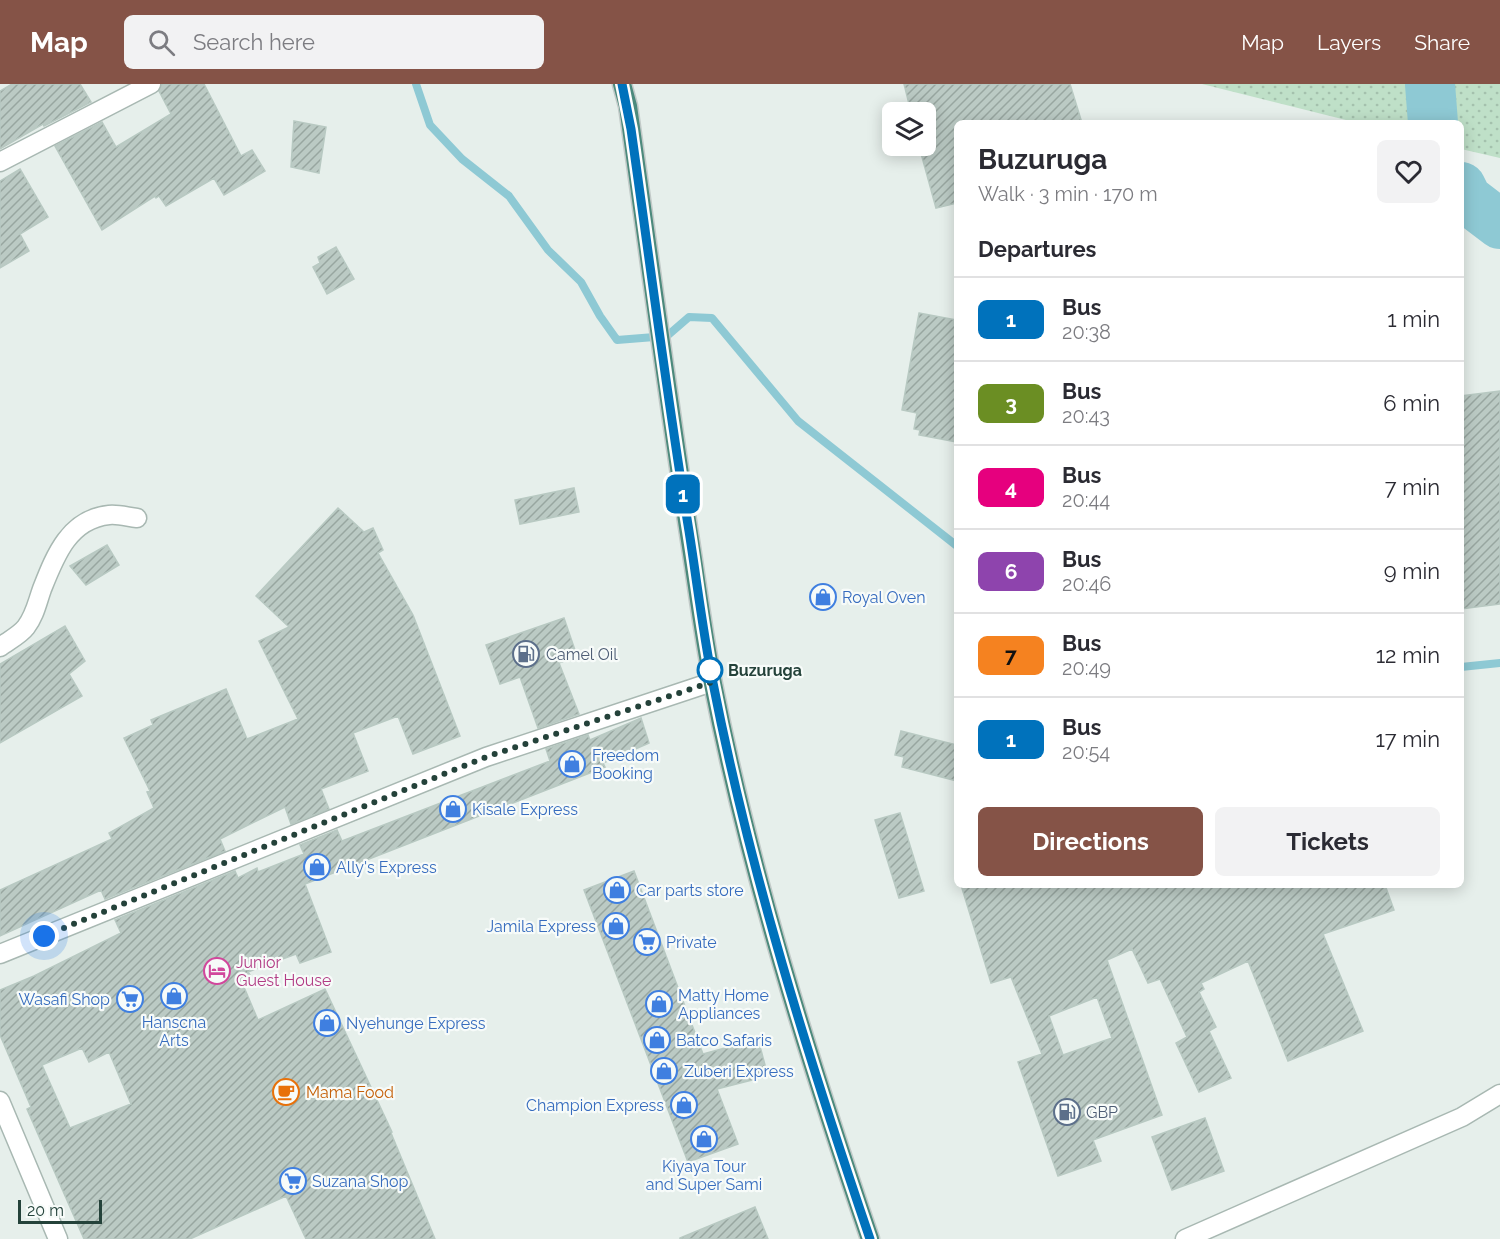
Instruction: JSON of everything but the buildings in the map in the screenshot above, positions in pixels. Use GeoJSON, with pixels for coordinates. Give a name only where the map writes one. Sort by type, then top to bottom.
{"type":"FeatureCollection","features":[{"type":"Feature","properties":{"kind":"highway"},"geometry":{"type":"LineString","coordinates":[[622,84],[628,106],[675,445],[712,682],[733,777],[769,918],[839,1149],[870,1239]]}},
{"type":"Feature","properties":{"kind":"street"},"geometry":{"type":"LineString","coordinates":[[0,162],[151,84]]}},
{"type":"Feature","properties":{"kind":"street"},"geometry":{"type":"LineString","coordinates":[[0,647],[24,629],[36,610],[41,591],[72,530],[89,520],[111,514],[137,518]]}},
{"type":"Feature","properties":{"kind":"street"},"geometry":{"type":"LineString","coordinates":[[0,954],[486,757],[712,682]]}},
{"type":"Feature","properties":{"kind":"street"},"geometry":{"type":"LineString","coordinates":[[1185,1239],[1462,1117],[1500,1094]]}},
{"type":"Feature","properties":{"kind":"street"},"geometry":{"type":"LineString","coordinates":[[0,1101],[58,1239]]}},
{"type":"Feature","properties":{"kind":"green space"},"geometry":{"type":"Polygon","coordinates":[[[1202,84],[1500,84],[1500,158],[1464,150],[1464,120],[1346,120],[1202,84]]]}},
{"type":"Feature","properties":{"kind":"waterway"},"geometry":{"type":"LineString","coordinates":[[416,84],[430,125],[462,159],[509,196],[548,250],[581,282],[617,340],[667,336],[689,317],[712,318],[798,421],[954,544]]}},
{"type":"Feature","properties":{"kind":"waterway"},"geometry":{"type":"LineString","coordinates":[[1430,84],[1433,120]]}},
{"type":"Feature","properties":{"kind":"waterway"},"geometry":{"type":"LineString","coordinates":[[1464,193],[1467,199],[1500,224]]}},
{"type":"Feature","properties":{"kind":"waterway"},"geometry":{"type":"LineString","coordinates":[[1464,667],[1500,663]]}},
{"type":"Feature","properties":{"kind":"bus line","name":"1"},"geometry":{"type":"LineString","coordinates":[[622,84],[628,106],[675,445],[712,682],[733,777],[769,918],[839,1149],[870,1239]]}},
{"type":"Feature","properties":{"kind":"place","name":"Royal Oven"},"geometry":{"type":"Point","coordinates":[823,597]}},
{"type":"Feature","properties":{"kind":"place","name":"Camel Oil"},"geometry":{"type":"Point","coordinates":[526,654]}},
{"type":"Feature","properties":{"kind":"place","name":"Buzuruga"},"geometry":{"type":"Point","coordinates":[710,670]}},
{"type":"Feature","properties":{"kind":"place","name":"Freedom Booking"},"geometry":{"type":"Point","coordinates":[572,764]}},
{"type":"Feature","properties":{"kind":"place","name":"Kisale Express"},"geometry":{"type":"Point","coordinates":[453,809]}},
{"type":"Feature","properties":{"kind":"place","name":"Ally's Express"},"geometry":{"type":"Point","coordinates":[317,867]}},
{"type":"Feature","properties":{"kind":"place","name":"Car parts store"},"geometry":{"type":"Point","coordinates":[617,890]}},
{"type":"Feature","properties":{"kind":"place","name":"Jamila Express"},"geometry":{"type":"Point","coordinates":[616,926]}},
{"type":"Feature","properties":{"kind":"place","name":"Private"},"geometry":{"type":"Point","coordinates":[647,942]}},
{"type":"Feature","properties":{"kind":"place","name":"Junior Guest House"},"geometry":{"type":"Point","coordinates":[217,971]}},
{"type":"Feature","properties":{"kind":"place","name":"Hanscna Arts"},"geometry":{"type":"Point","coordinates":[174,996]}},
{"type":"Feature","properties":{"kind":"place","name":"Wasafi Shop"},"geometry":{"type":"Point","coordinates":[130,999]}},
{"type":"Feature","properties":{"kind":"place","name":"Matty Home Appliances"},"geometry":{"type":"Point","coordinates":[659,1004]}},
{"type":"Feature","properties":{"kind":"place","name":"Nyehunge Express"},"geometry":{"type":"Point","coordinates":[327,1023]}},
{"type":"Feature","properties":{"kind":"place","name":"Batco Safaris"},"geometry":{"type":"Point","coordinates":[657,1040]}},
{"type":"Feature","properties":{"kind":"place","name":"Zuberi Express"},"geometry":{"type":"Point","coordinates":[664,1071]}},
{"type":"Feature","properties":{"kind":"place","name":"Mama Food"},"geometry":{"type":"Point","coordinates":[286,1092]}},
{"type":"Feature","properties":{"kind":"place","name":"Champion Express"},"geometry":{"type":"Point","coordinates":[684,1105]}},
{"type":"Feature","properties":{"kind":"place","name":"GBP"},"geometry":{"type":"Point","coordinates":[1067,1112]}},
{"type":"Feature","properties":{"kind":"place","name":"Kiyaya Tour and Super Sami"},"geometry":{"type":"Point","coordinates":[704,1139]}},
{"type":"Feature","properties":{"kind":"place","name":"Suzana Shop"},"geometry":{"type":"Point","coordinates":[293,1181]}},
{"type":"Feature","properties":{"kind":"route"},"geometry":{"type":"LineString","coordinates":[[44,936],[486,757],[712,682],[710,670]]}}]}
